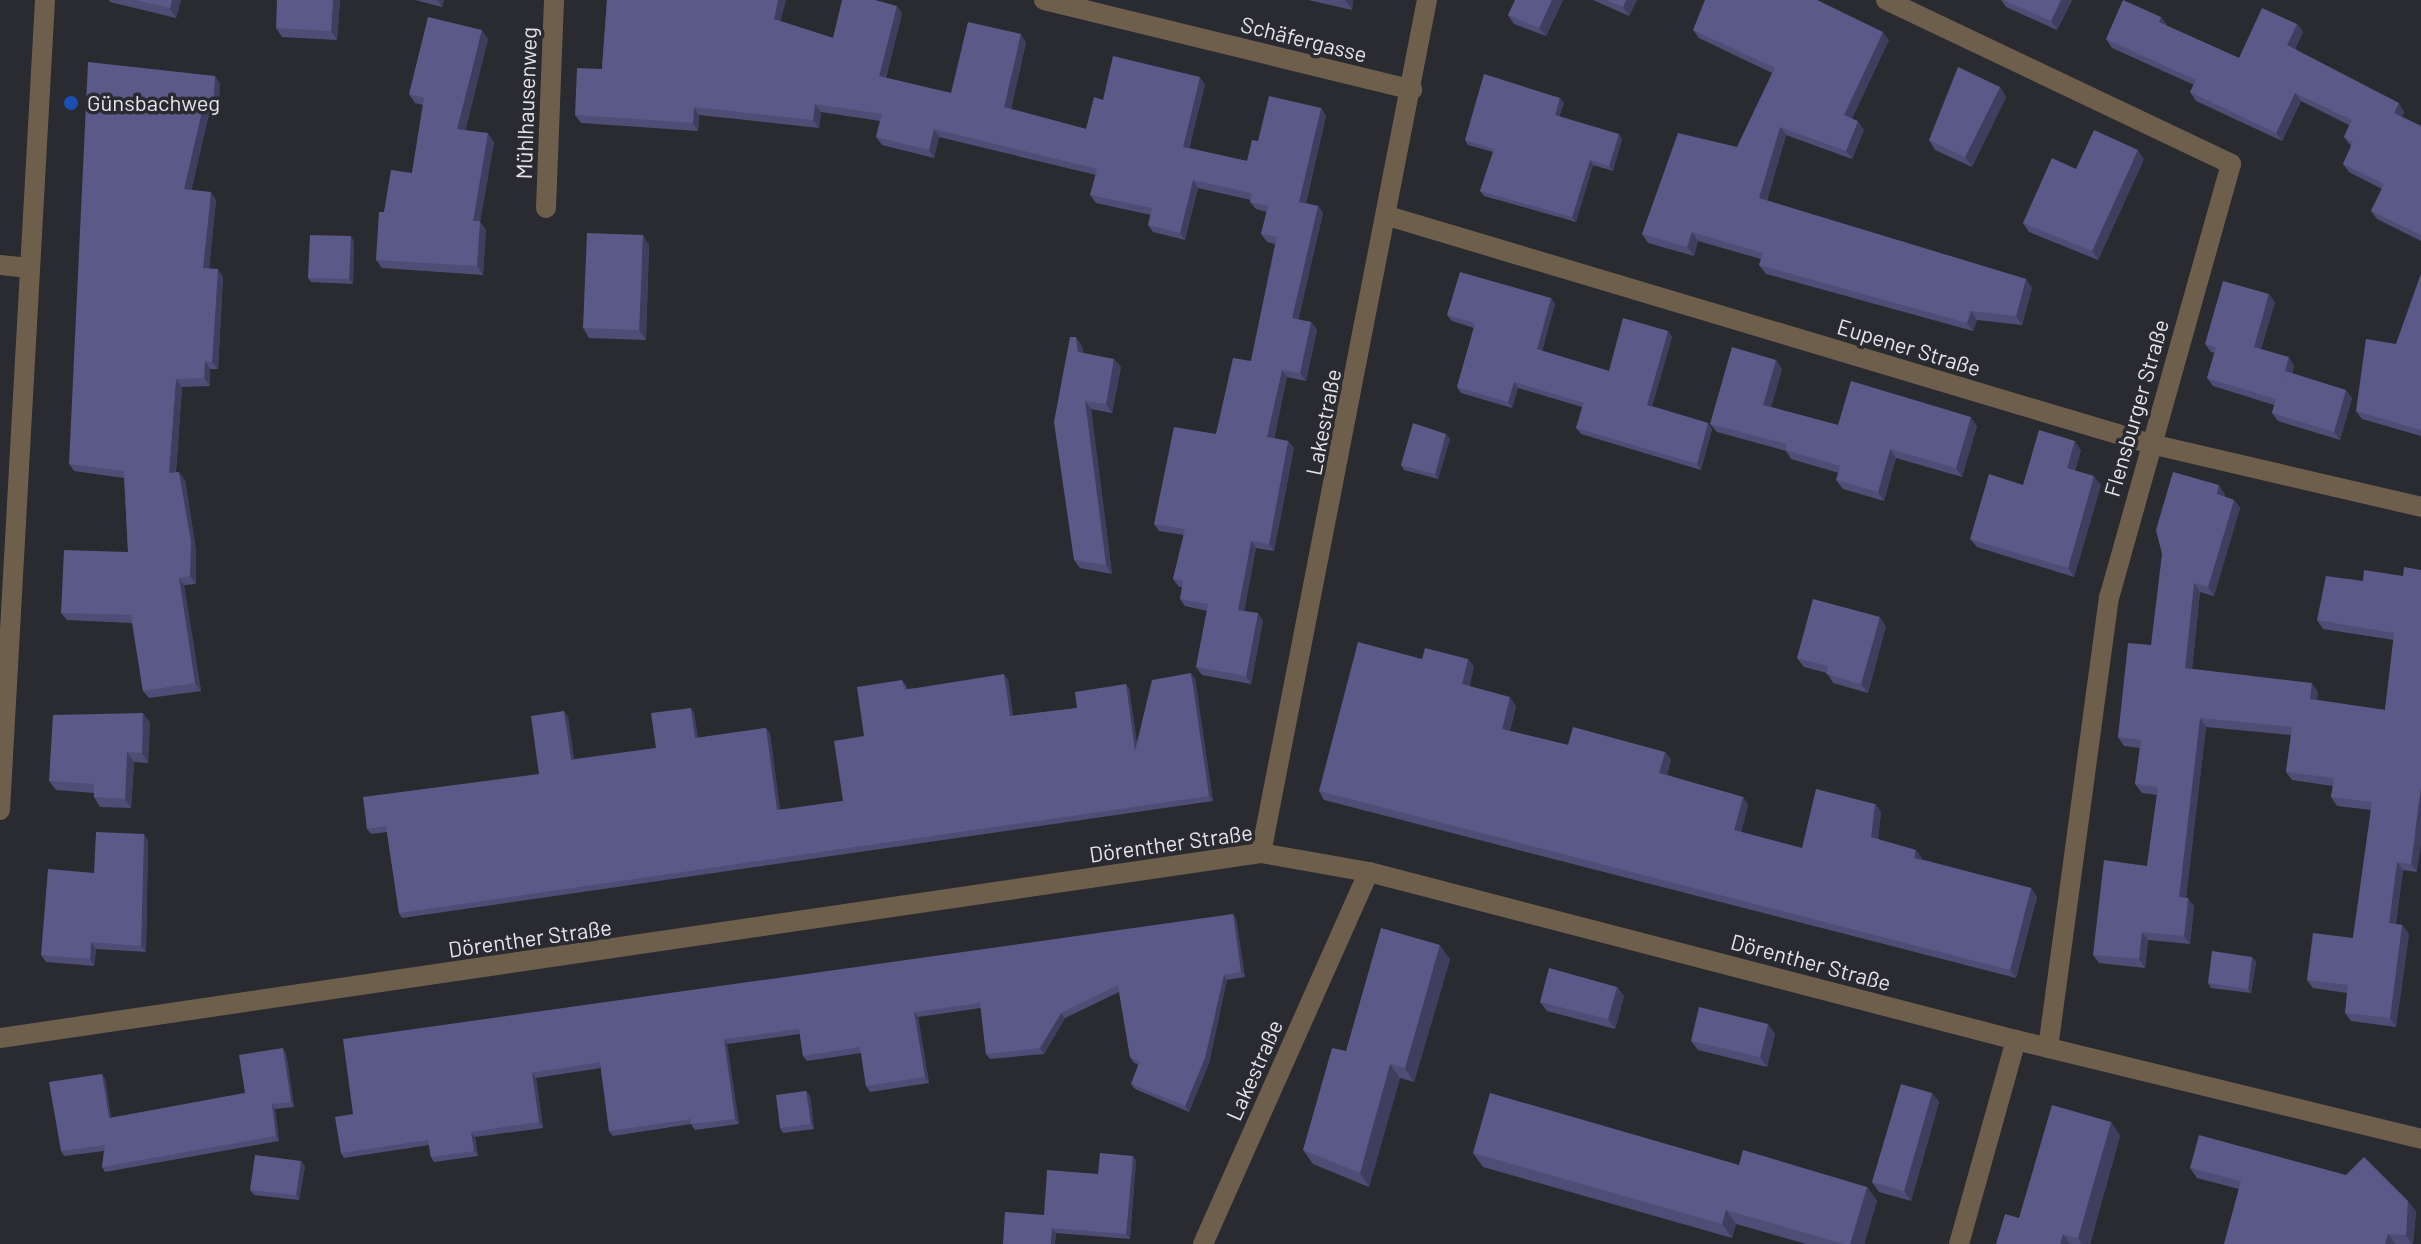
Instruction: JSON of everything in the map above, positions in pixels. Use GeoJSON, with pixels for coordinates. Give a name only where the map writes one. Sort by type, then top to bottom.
{"type":"FeatureCollection","features":[{"type":"Feature","properties":{"kind":"street"},"geometry":{"type":"LineString","coordinates":[[0,810],[8,526],[29,268],[45,0]]}},
{"type":"Feature","properties":{"kind":"street","name":"Mühlhausenweg"},"geometry":{"type":"LineString","coordinates":[[546,208],[554,0]]}},
{"type":"Feature","properties":{"kind":"street","name":"Schäfergasse"},"geometry":{"type":"LineString","coordinates":[[1044,0],[1412,90]]}},
{"type":"Feature","properties":{"kind":"street","name":"Lakestraße"},"geometry":{"type":"LineString","coordinates":[[1261,853],[1388,216],[1427,0]]}},
{"type":"Feature","properties":{"kind":"street","name":"Flensburger Straße"},"geometry":{"type":"LineString","coordinates":[[1886,0],[2231,164],[2109,597],[2048,1048]]}},
{"type":"Feature","properties":{"kind":"street","name":"Eupener Straße"},"geometry":{"type":"LineString","coordinates":[[1388,216],[2151,444],[2421,507]]}},
{"type":"Feature","properties":{"kind":"street"},"geometry":{"type":"LineString","coordinates":[[0,265],[29,268]]}},
{"type":"Feature","properties":{"kind":"street","name":"Dörenther Straße"},"geometry":{"type":"LineString","coordinates":[[0,1038],[1261,853],[1369,872],[2016,1040],[2421,1139]]}},
{"type":"Feature","properties":{"kind":"street","name":"Lakestraße"},"geometry":{"type":"LineString","coordinates":[[1203,1244],[1369,872]]}},
{"type":"Feature","properties":{"kind":"street"},"geometry":{"type":"LineString","coordinates":[[1959,1244],[2016,1040]]}},
{"type":"Feature","properties":{"kind":"building"},"geometry":{"type":"Polygon","coordinates":[[[135,0],[172,0],[170,8],[135,0]]]}},
{"type":"Feature","properties":{"kind":"building"},"geometry":{"type":"Polygon","coordinates":[[[277,0],[333,0],[331,31],[276,28],[277,0]]]}},
{"type":"Feature","properties":{"kind":"building"},"geometry":{"type":"Polygon","coordinates":[[[607,0],[778,0],[774,19],[833,38],[842,0],[875,0],[897,6],[879,76],[951,93],[968,22],[1021,34],[1004,107],[1086,129],[1094,97],[1103,100],[1113,56],[1200,77],[1183,147],[1247,161],[1252,140],[1258,141],[1269,96],[1321,108],[1299,202],[1318,206],[1292,318],[1311,322],[1300,373],[1282,370],[1267,437],[1288,441],[1269,544],[1251,541],[1238,610],[1258,613],[1246,676],[1196,667],[1208,604],[1180,599],[1183,581],[1173,579],[1185,529],[1154,524],[1174,427],[1216,434],[1233,358],[1251,361],[1277,237],[1261,234],[1268,206],[1250,202],[1252,193],[1193,180],[1180,233],[1148,225],[1152,208],[1090,195],[1097,169],[934,129],[929,150],[876,137],[882,114],[815,104],[813,120],[694,107],[693,123],[575,115],[577,68],[602,69],[607,0]]]}},
{"type":"Feature","properties":{"kind":"building"},"geometry":{"type":"Polygon","coordinates":[[[1515,0],[1552,0],[1539,28],[1508,15],[1515,0]]]}},
{"type":"Feature","properties":{"kind":"building"},"geometry":{"type":"Polygon","coordinates":[[[1607,0],[1626,0],[1623,7],[1607,0]]]}},
{"type":"Feature","properties":{"kind":"building"},"geometry":{"type":"Polygon","coordinates":[[[1705,0],[1817,0],[1883,32],[1844,115],[1858,121],[1846,151],[1780,127],[1759,198],[2026,279],[2016,316],[1971,311],[1967,323],[1759,265],[1763,253],[1692,232],[1687,247],[1642,234],[1678,133],[1737,147],[1775,68],[1693,30],[1705,0]]]}},
{"type":"Feature","properties":{"kind":"building"},"geometry":{"type":"Polygon","coordinates":[[[2003,0],[2061,0],[2051,21],[2003,0]]]}},
{"type":"Feature","properties":{"kind":"building"},"geometry":{"type":"Polygon","coordinates":[[[2123,0],[2161,17],[2159,22],[2239,58],[2262,8],[2297,24],[2287,45],[2399,103],[2394,113],[2421,126],[2421,235],[2371,211],[2384,184],[2343,164],[2353,142],[2344,137],[2352,120],[2295,93],[2276,133],[2190,92],[2196,80],[2106,39],[2123,0]]]}},
{"type":"Feature","properties":{"kind":"building"},"geometry":{"type":"Polygon","coordinates":[[[428,17],[482,30],[457,129],[488,133],[473,221],[480,221],[477,266],[376,260],[379,212],[384,212],[391,170],[412,173],[424,98],[409,94],[428,17]]]}},
{"type":"Feature","properties":{"kind":"building"},"geometry":{"type":"Polygon","coordinates":[[[88,62],[215,76],[213,108],[203,107],[184,189],[211,192],[203,268],[218,269],[212,362],[205,361],[204,378],[176,379],[169,473],[179,472],[191,542],[190,576],[179,578],[195,683],[143,691],[131,615],[61,613],[64,550],[128,552],[124,471],[69,464],[88,62]]]}},
{"type":"Feature","properties":{"kind":"building"},"geometry":{"type":"Polygon","coordinates":[[[1958,67],[2000,87],[1965,157],[1929,140],[1958,67]]]}},
{"type":"Feature","properties":{"kind":"building"},"geometry":{"type":"Polygon","coordinates":[[[1484,74],[1560,98],[1555,115],[1619,134],[1609,166],[1590,160],[1572,217],[1480,191],[1494,149],[1465,140],[1484,74]]]}},
{"type":"Feature","properties":{"kind":"building"},"geometry":{"type":"Polygon","coordinates":[[[2094,130],[2138,150],[2092,251],[2023,223],[2052,158],[2076,169],[2094,130]]]}},
{"type":"Feature","properties":{"kind":"building"},"geometry":{"type":"Polygon","coordinates":[[[587,233],[643,235],[639,330],[583,328],[587,233]]]}},
{"type":"Feature","properties":{"kind":"building"},"geometry":{"type":"Polygon","coordinates":[[[310,235],[351,236],[349,279],[308,278],[310,235]]]}},
{"type":"Feature","properties":{"kind":"building"},"geometry":{"type":"Polygon","coordinates":[[[1460,272],[1551,298],[1537,349],[1609,371],[1623,318],[1668,331],[1647,405],[1708,423],[1697,464],[1576,428],[1584,403],[1514,382],[1508,402],[1457,387],[1475,323],[1447,315],[1460,272]]]}},
{"type":"Feature","properties":{"kind":"building"},"geometry":{"type":"Polygon","coordinates":[[[2421,274],[2421,430],[2356,411],[2366,339],[2396,344],[2421,274]]]}},
{"type":"Feature","properties":{"kind":"building"},"geometry":{"type":"Polygon","coordinates":[[[2223,281],[2269,294],[2254,347],[2289,357],[2278,394],[2285,371],[2346,390],[2334,432],[2272,413],[2276,399],[2207,378],[2216,347],[2205,344],[2223,281]]]}},
{"type":"Feature","properties":{"kind":"building"},"geometry":{"type":"Polygon","coordinates":[[[1070,337],[1076,337],[1078,352],[1114,359],[1106,404],[1085,401],[1106,565],[1074,560],[1054,422],[1070,337]]]}},
{"type":"Feature","properties":{"kind":"building"},"geometry":{"type":"Polygon","coordinates":[[[1732,347],[1776,360],[1763,405],[1838,425],[1851,381],[1971,417],[1956,468],[1890,449],[1878,492],[1836,480],[1840,466],[1785,450],[1787,444],[1710,424],[1732,347]]]}},
{"type":"Feature","properties":{"kind":"building"},"geometry":{"type":"Polygon","coordinates":[[[1413,423],[1446,434],[1435,474],[1401,465],[1413,423]]]}},
{"type":"Feature","properties":{"kind":"building"},"geometry":{"type":"Polygon","coordinates":[[[2039,430],[2075,441],[2067,468],[2094,476],[2068,568],[1970,539],[1989,474],[2023,485],[2039,430]]]}},
{"type":"Feature","properties":{"kind":"building"},"geometry":{"type":"Polygon","coordinates":[[[2173,472],[2219,485],[2217,494],[2234,500],[2208,587],[2194,583],[2185,668],[2312,683],[2310,699],[2385,710],[2394,633],[2317,620],[2326,576],[2363,581],[2364,570],[2403,576],[2404,567],[2421,570],[2421,789],[2411,864],[2397,862],[2389,923],[2402,925],[2390,1018],[2345,1013],[2348,985],[2307,980],[2313,933],[2353,938],[2372,802],[2331,797],[2334,778],[2286,772],[2292,727],[2200,718],[2179,897],[2188,898],[2184,936],[2142,932],[2139,959],[2093,955],[2104,860],[2147,866],[2158,787],[2135,784],[2141,740],[2118,737],[2128,643],[2151,645],[2162,554],[2156,530],[2173,472]]]}},
{"type":"Feature","properties":{"kind":"building"},"geometry":{"type":"Polygon","coordinates":[[[1813,599],[1880,617],[1861,684],[1826,674],[1828,666],[1797,658],[1813,599]]]}},
{"type":"Feature","properties":{"kind":"building"},"geometry":{"type":"Polygon","coordinates":[[[1358,642],[1422,659],[1425,648],[1468,659],[1462,684],[1510,697],[1502,729],[1568,745],[1573,727],[1665,752],[1659,773],[1743,797],[1734,830],[1802,848],[1816,789],[1875,804],[1871,837],[1916,850],[1914,858],[2031,888],[2010,970],[1319,791],[1358,642]]]}},
{"type":"Feature","properties":{"kind":"building"},"geometry":{"type":"Polygon","coordinates":[[[1191,673],[1209,796],[399,913],[386,826],[367,829],[363,797],[539,774],[531,716],[564,711],[571,760],[656,748],[651,713],[691,708],[695,738],[766,728],[777,810],[843,801],[834,741],[864,736],[857,687],[902,680],[904,690],[1004,674],[1010,716],[1077,708],[1075,692],[1126,684],[1135,751],[1152,680],[1191,673]]]}},
{"type":"Feature","properties":{"kind":"building"},"geometry":{"type":"Polygon","coordinates":[[[143,713],[142,753],[127,752],[125,799],[94,797],[94,784],[49,781],[53,715],[143,713]]]}},
{"type":"Feature","properties":{"kind":"building"},"geometry":{"type":"Polygon","coordinates":[[[96,832],[144,834],[141,946],[91,942],[90,959],[41,955],[48,869],[94,873],[96,832]]]}},
{"type":"Feature","properties":{"kind":"building"},"geometry":{"type":"Polygon","coordinates":[[[1233,914],[1241,972],[1224,975],[1205,1058],[1185,1106],[1131,1084],[1140,1062],[1130,1057],[1118,985],[1061,1013],[1040,1048],[986,1054],[980,1003],[914,1012],[925,1077],[866,1086],[860,1047],[803,1056],[799,1029],[724,1039],[735,1119],[691,1124],[691,1119],[609,1131],[600,1062],[532,1073],[539,1122],[471,1132],[474,1151],[431,1157],[428,1140],[341,1153],[335,1117],[353,1114],[343,1039],[1233,914]]]}},
{"type":"Feature","properties":{"kind":"building"},"geometry":{"type":"Polygon","coordinates":[[[1381,928],[1440,945],[1405,1068],[1390,1064],[1360,1173],[1303,1150],[1332,1048],[1346,1051],[1381,928]]]}},
{"type":"Feature","properties":{"kind":"building"},"geometry":{"type":"Polygon","coordinates":[[[2212,951],[2252,957],[2248,989],[2208,983],[2212,951]]]}},
{"type":"Feature","properties":{"kind":"building"},"geometry":{"type":"Polygon","coordinates":[[[1549,968],[1617,987],[1608,1019],[1540,1002],[1549,968]]]}},
{"type":"Feature","properties":{"kind":"building"},"geometry":{"type":"Polygon","coordinates":[[[1699,1007],[1768,1024],[1760,1057],[1691,1041],[1699,1007]]]}},
{"type":"Feature","properties":{"kind":"building"},"geometry":{"type":"Polygon","coordinates":[[[283,1048],[291,1102],[272,1104],[276,1136],[102,1167],[105,1145],[61,1151],[49,1082],[102,1074],[109,1118],[245,1093],[239,1055],[283,1048]]]}},
{"type":"Feature","properties":{"kind":"building"},"geometry":{"type":"Polygon","coordinates":[[[1901,1084],[1932,1093],[1904,1191],[1872,1182],[1901,1084]]]}},
{"type":"Feature","properties":{"kind":"building"},"geometry":{"type":"Polygon","coordinates":[[[806,1091],[811,1124],[780,1128],[776,1095],[806,1091]]]}},
{"type":"Feature","properties":{"kind":"building"},"geometry":{"type":"Polygon","coordinates":[[[1490,1093],[1739,1165],[1743,1150],[1867,1187],[1850,1244],[1726,1210],[1722,1224],[1473,1153],[1490,1093]]]}},
{"type":"Feature","properties":{"kind":"building"},"geometry":{"type":"Polygon","coordinates":[[[2052,1105],[2111,1122],[2078,1238],[2063,1234],[2060,1244],[1996,1244],[2005,1214],[2019,1218],[2052,1105]]]}},
{"type":"Feature","properties":{"kind":"building"},"geometry":{"type":"Polygon","coordinates":[[[2199,1135],[2346,1175],[2364,1157],[2408,1201],[2406,1235],[2388,1234],[2385,1244],[2224,1244],[2241,1181],[2190,1168],[2199,1135]]]}},
{"type":"Feature","properties":{"kind":"building"},"geometry":{"type":"Polygon","coordinates":[[[1100,1153],[1133,1156],[1126,1234],[1052,1228],[1051,1244],[1003,1244],[1005,1212],[1044,1215],[1047,1170],[1098,1174],[1100,1153]]]}},
{"type":"Feature","properties":{"kind":"building"},"geometry":{"type":"Polygon","coordinates":[[[255,1155],[301,1161],[296,1195],[250,1190],[255,1155]]]}},
{"type":"Feature","properties":{"kind":"place","name":"Günsbachweg"},"geometry":{"type":"Point","coordinates":[71,103]}}]}
